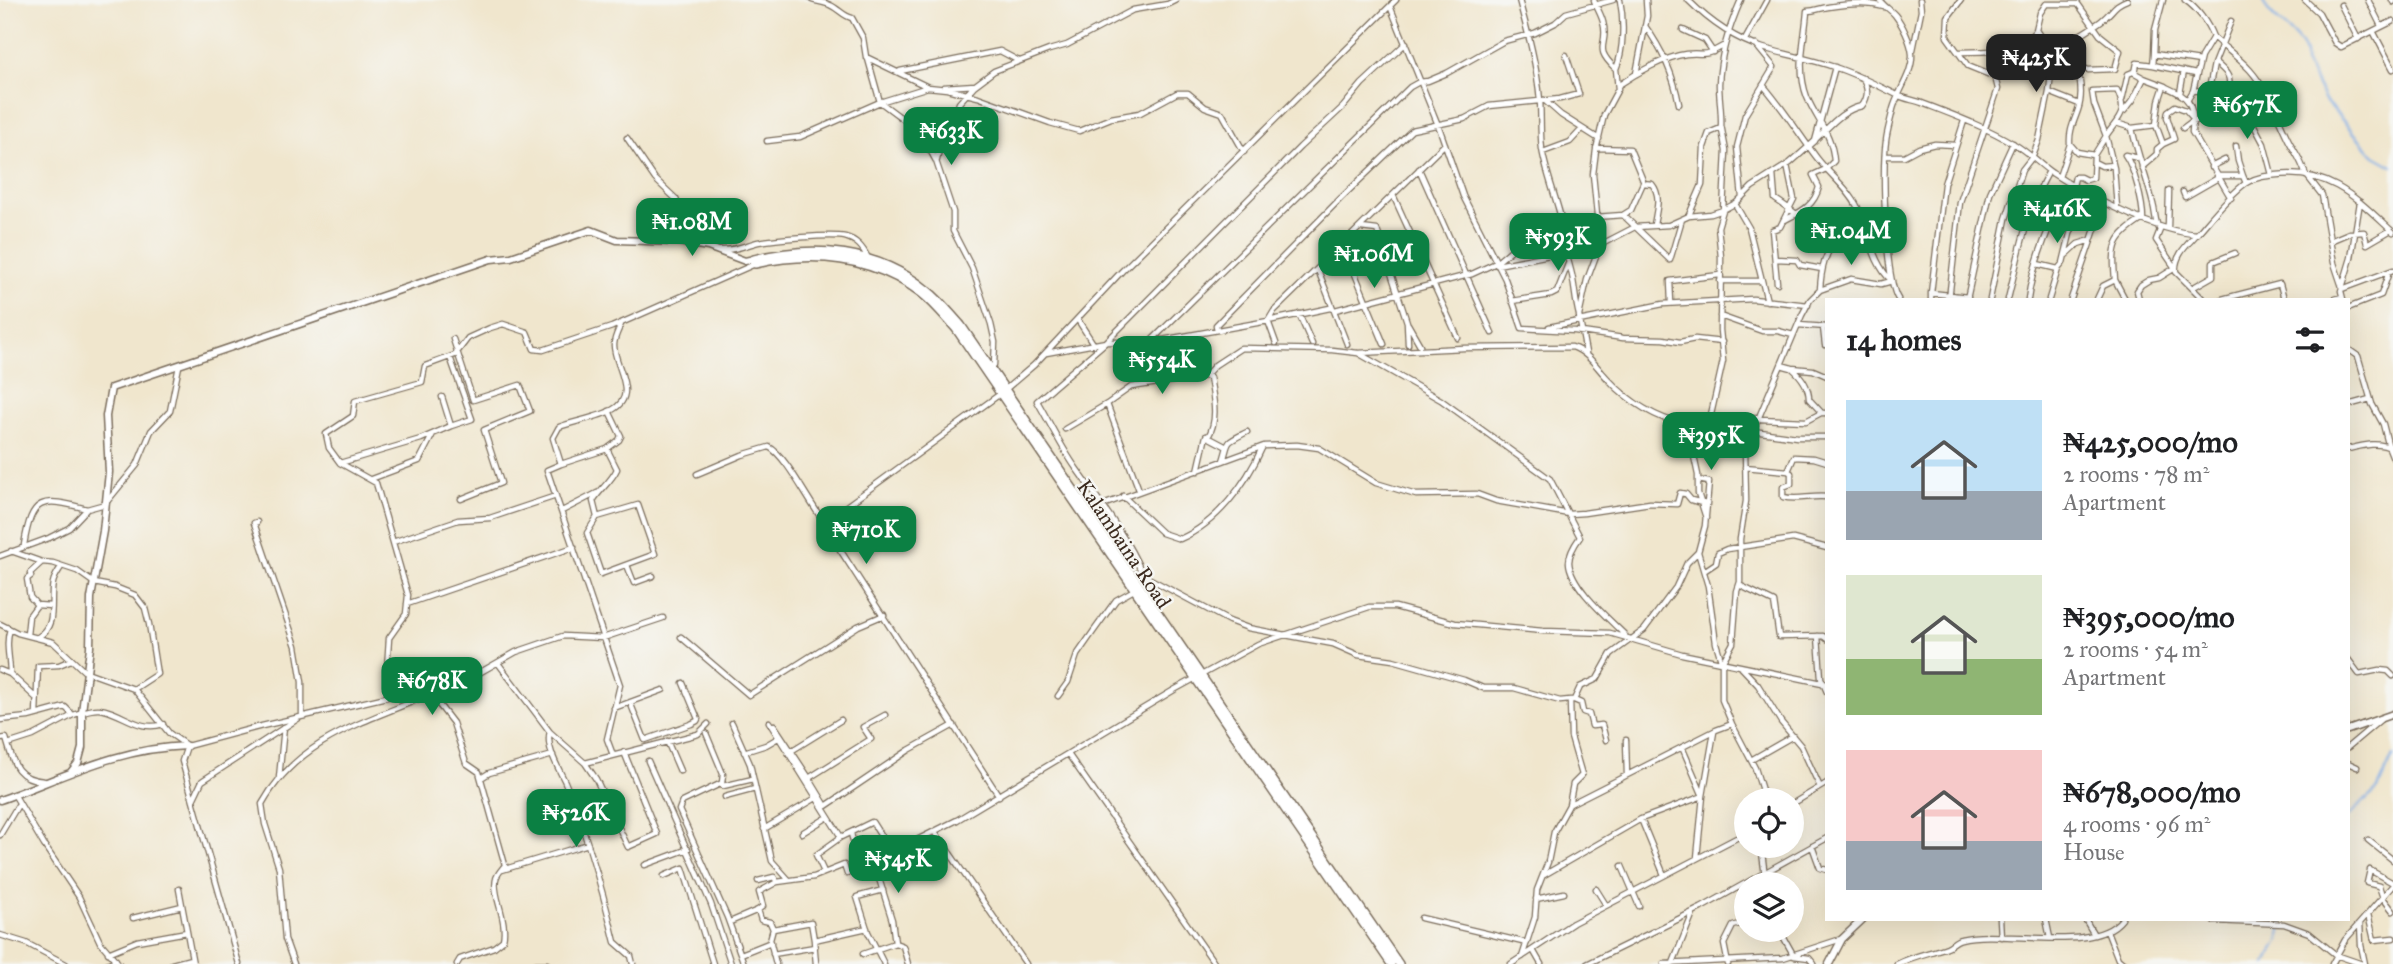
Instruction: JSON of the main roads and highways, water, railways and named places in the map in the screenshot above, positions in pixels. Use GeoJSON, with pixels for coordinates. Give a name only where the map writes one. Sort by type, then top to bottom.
{"type":"FeatureCollection","features":[{"type":"Feature","properties":{"kind":"main road","name":"Kalambaina Road"},"geometry":{"type":"LineString","coordinates":[[988,369],[934,305],[922,294],[888,273],[866,264],[831,258],[792,257],[754,262],[772,254],[806,251],[842,252],[868,258],[891,267],[933,295],[961,325],[1134,590],[1198,676],[1391,964]]}},
{"type":"Feature","properties":{"kind":"main road"},"geometry":{"type":"LineString","coordinates":[[1003,391],[1134,576],[1198,676],[1399,964]]}},
{"type":"Feature","properties":{"kind":"waterway"},"geometry":{"type":"LineString","coordinates":[[2262,0],[2273,16],[2301,45],[2305,62],[2325,101],[2375,156],[2393,166]]}},
{"type":"Feature","properties":{"kind":"waterway"},"geometry":{"type":"LineString","coordinates":[[2350,814],[2378,789],[2393,756]]}},
{"type":"Feature","properties":{"kind":"waterway"},"geometry":{"type":"LineString","coordinates":[[2265,964],[2279,941],[2283,921]]}}]}
